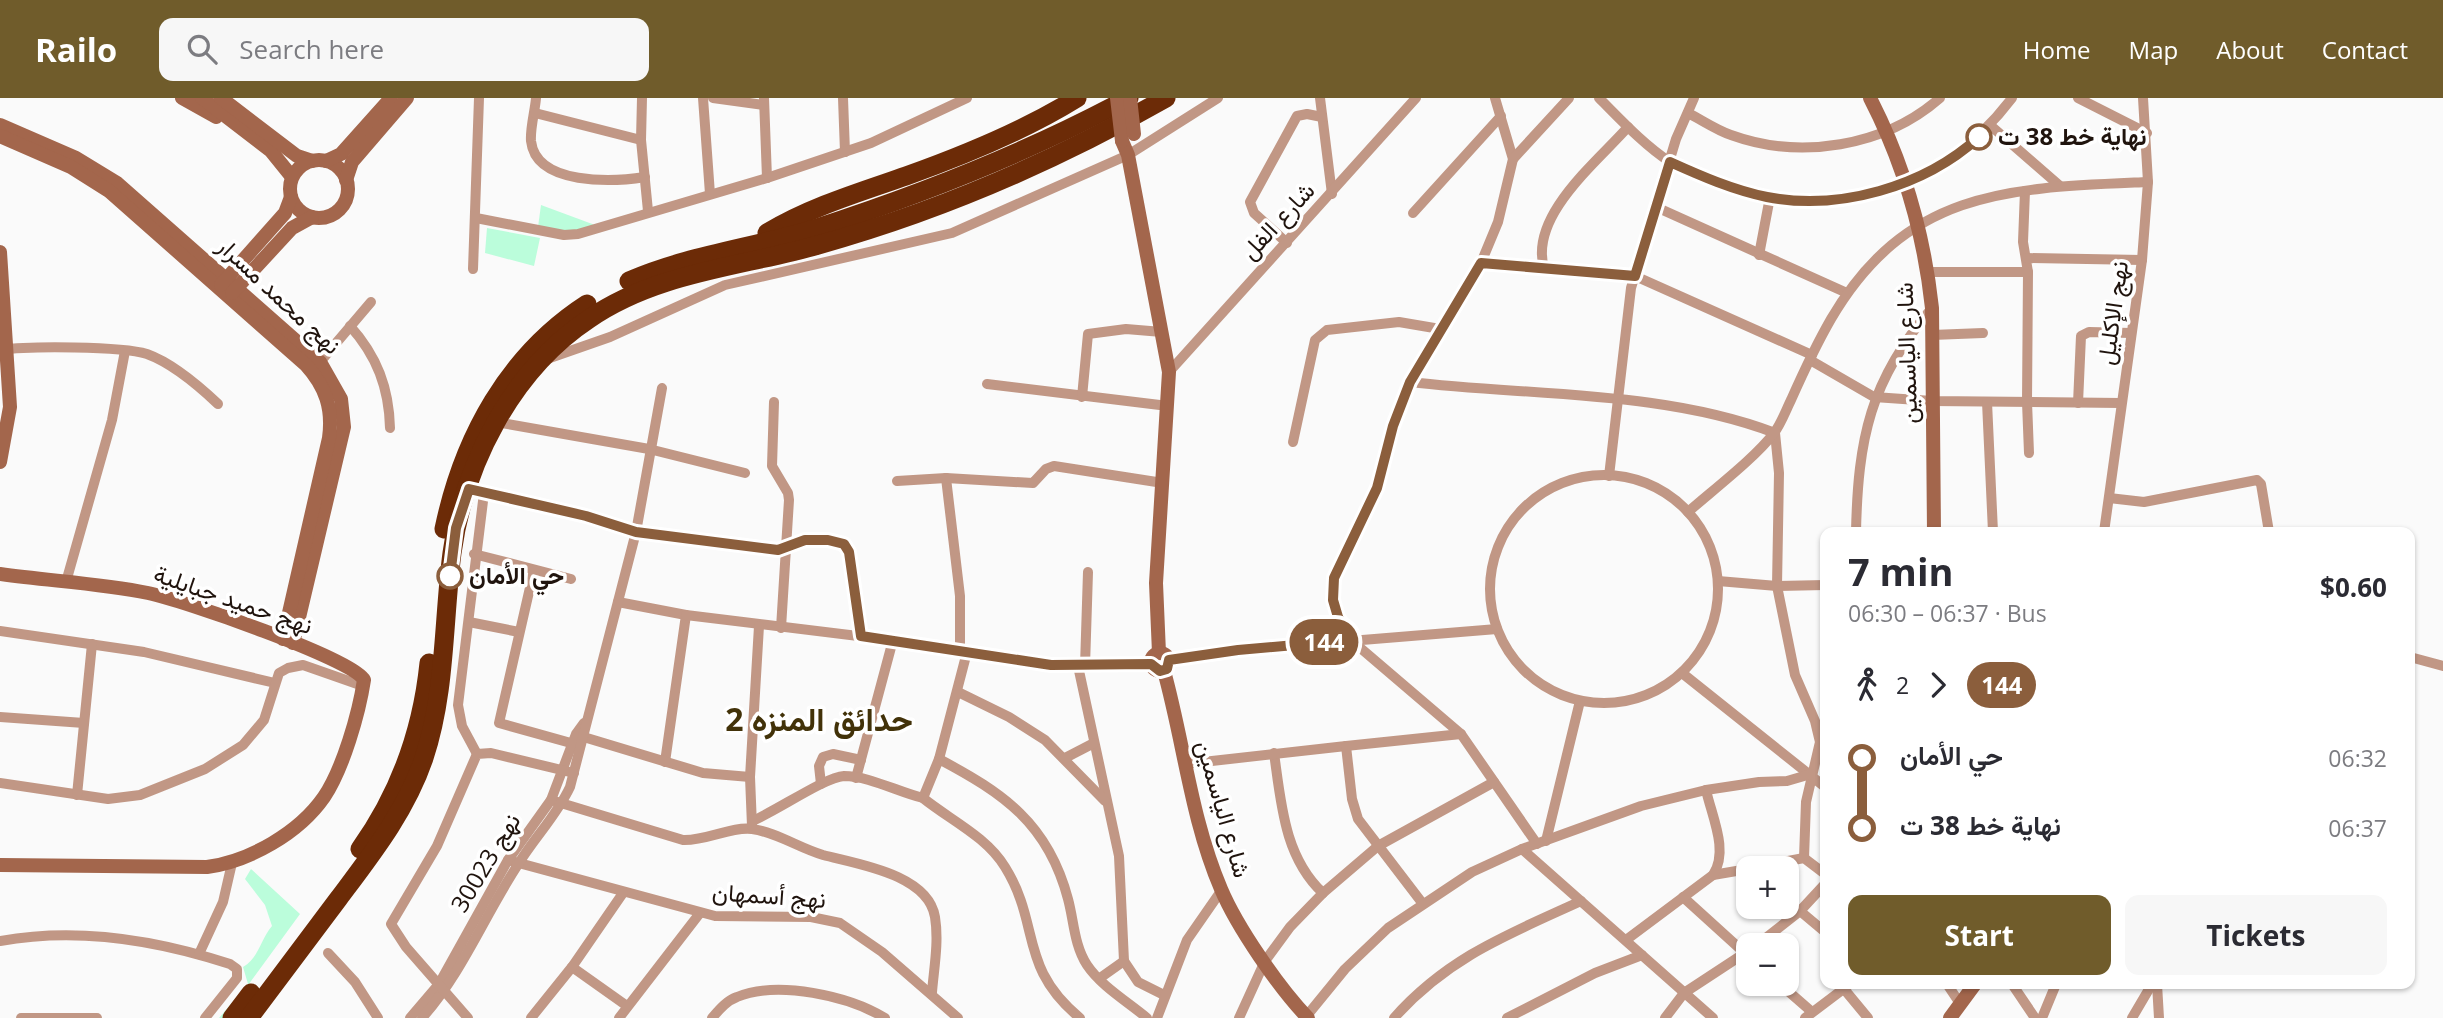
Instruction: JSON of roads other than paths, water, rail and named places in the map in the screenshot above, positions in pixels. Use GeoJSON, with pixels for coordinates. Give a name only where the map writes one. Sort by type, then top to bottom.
{"type":"FeatureCollection","features":[{"type":"Feature","properties":{"kind":"highway"},"geometry":{"type":"LineString","coordinates":[[746,246],[811,211],[940,163],[1018,130],[1077,98]]}},
{"type":"Feature","properties":{"kind":"highway"},"geometry":{"type":"LineString","coordinates":[[232,1018],[367,840],[397,787],[410,756],[426,693],[444,527],[469,489],[471,441],[500,389],[530,352],[562,322],[604,294],[657,269],[696,256],[811,230],[903,199],[1083,123],[1130,98]]}},
{"type":"Feature","properties":{"kind":"highway"},"geometry":{"type":"LineString","coordinates":[[249,1018],[378,846],[410,793],[423,759],[440,694],[456,528],[496,422],[541,361],[586,321],[634,293],[660,282],[817,246],[921,214],[1091,140],[1166,98]]}},
{"type":"Feature","properties":{"kind":"street"},"geometry":{"type":"LineString","coordinates":[[182,98],[274,146],[297,156],[336,166],[346,180]]}},
{"type":"Feature","properties":{"kind":"street"},"geometry":{"type":"LineString","coordinates":[[202,98],[274,146]]}},
{"type":"Feature","properties":{"kind":"street"},"geometry":{"type":"LineString","coordinates":[[221,98],[274,146]]}},
{"type":"Feature","properties":{"kind":"street"},"geometry":{"type":"LineString","coordinates":[[228,287],[285,214],[291,197],[292,177],[274,146],[268,126],[234,98]]}},
{"type":"Feature","properties":{"kind":"street"},"geometry":{"type":"LineString","coordinates":[[292,177],[300,167],[341,153],[391,98]]}},
{"type":"Feature","properties":{"kind":"street"},"geometry":{"type":"LineString","coordinates":[[228,287],[292,228],[312,218],[326,217],[338,211],[345,200],[346,180],[352,162],[407,98]]}},
{"type":"Feature","properties":{"kind":"street"},"geometry":{"type":"LineString","coordinates":[[473,269],[479,98]]}},
{"type":"Feature","properties":{"kind":"street"},"geometry":{"type":"LineString","coordinates":[[536,98],[531,140],[536,155],[545,164],[582,180],[620,181],[645,177]]}},
{"type":"Feature","properties":{"kind":"street"},"geometry":{"type":"LineString","coordinates":[[642,98],[641,140],[648,211]]}},
{"type":"Feature","properties":{"kind":"street"},"geometry":{"type":"LineString","coordinates":[[703,98],[710,194]]}},
{"type":"Feature","properties":{"kind":"street"},"geometry":{"type":"LineString","coordinates":[[714,98],[764,102],[767,178]]}},
{"type":"Feature","properties":{"kind":"street"},"geometry":{"type":"LineString","coordinates":[[843,98],[845,152]]}},
{"type":"Feature","properties":{"kind":"street"},"geometry":{"type":"LineString","coordinates":[[476,218],[572,235],[767,178],[871,143],[967,98]]}},
{"type":"Feature","properties":{"kind":"street"},"geometry":{"type":"LineString","coordinates":[[1117,98],[1128,138]]}},
{"type":"Feature","properties":{"kind":"street"},"geometry":{"type":"LineString","coordinates":[[1128,155],[1130,98]]}},
{"type":"Feature","properties":{"kind":"street"},"geometry":{"type":"LineString","coordinates":[[541,361],[610,337],[724,285],[952,233],[1128,155],[1218,98]]}},
{"type":"Feature","properties":{"kind":"street"},"geometry":{"type":"LineString","coordinates":[[1320,98],[1332,194]]}},
{"type":"Feature","properties":{"kind":"street","name":"شارع الفل"},"geometry":{"type":"LineString","coordinates":[[1168,372],[1332,194],[1416,98]]}},
{"type":"Feature","properties":{"kind":"street"},"geometry":{"type":"LineString","coordinates":[[1495,98],[1513,159]]}},
{"type":"Feature","properties":{"kind":"street"},"geometry":{"type":"LineString","coordinates":[[1541,842],[1461,734],[1351,640],[1335,608],[1334,578],[1377,488],[1393,426],[1410,382],[1481,263],[1497,222],[1513,159],[1569,98]]}},
{"type":"Feature","properties":{"kind":"street"},"geometry":{"type":"LineString","coordinates":[[1599,98],[1628,127],[1670,162],[1728,186],[1769,197],[1843,198],[1906,181],[1958,154],[1991,126],[2012,98]]}},
{"type":"Feature","properties":{"kind":"street"},"geometry":{"type":"LineString","coordinates":[[1609,475],[1635,276],[1670,162],[1694,98]]}},
{"type":"Feature","properties":{"kind":"street","name":"شارع الياسمين"},"geometry":{"type":"LineString","coordinates":[[1870,98],[1887,131],[1906,181],[1928,272],[1932,308],[1934,527]]}},
{"type":"Feature","properties":{"kind":"street"},"geometry":{"type":"LineString","coordinates":[[1688,113],[1730,135],[1768,145],[1821,148],[1855,143],[1887,131],[1940,98]]}},
{"type":"Feature","properties":{"kind":"street"},"geometry":{"type":"LineString","coordinates":[[2078,98],[2147,133]]}},
{"type":"Feature","properties":{"kind":"street","name":"نهج الإكليل"},"geometry":{"type":"LineString","coordinates":[[2105,527],[2142,260],[2148,182],[2143,98]]}},
{"type":"Feature","properties":{"kind":"street"},"geometry":{"type":"LineString","coordinates":[[535,113],[641,140]]}},
{"type":"Feature","properties":{"kind":"street"},"geometry":{"type":"LineString","coordinates":[[1287,243],[1254,213],[1250,202],[1297,116],[1307,114],[1322,117]]}},
{"type":"Feature","properties":{"kind":"street"},"geometry":{"type":"LineString","coordinates":[[1413,213],[1502,116]]}},
{"type":"Feature","properties":{"kind":"street","name":"نهج محمد مسرار"},"geometry":{"type":"LineString","coordinates":[[0,125],[74,162],[320,362],[341,399],[344,427],[288,641]]}},
{"type":"Feature","properties":{"kind":"street"},"geometry":{"type":"LineString","coordinates":[[1991,126],[2060,186]]}},
{"type":"Feature","properties":{"kind":"street"},"geometry":{"type":"LineString","coordinates":[[1544,268],[1541,246],[1555,209],[1628,127]]}},
{"type":"Feature","properties":{"kind":"street","name":"نهج محمد مسرار"},"geometry":{"type":"LineString","coordinates":[[0,136],[74,162]]}},
{"type":"Feature","properties":{"kind":"street","name":"شارع الياسمين"},"geometry":{"type":"LineString","coordinates":[[1128,155],[1168,372],[1156,583],[1161,662],[1185,764],[1221,891],[1265,961],[1306,1017]]}},
{"type":"Feature","properties":{"kind":"street"},"geometry":{"type":"LineString","coordinates":[[1688,512],[1775,433],[1811,357],[1847,293],[1886,248],[1917,224],[1967,203],[2025,191],[2060,186],[2148,182]]}},
{"type":"Feature","properties":{"kind":"street"},"geometry":{"type":"LineString","coordinates":[[2025,191],[2023,242],[2028,272],[2026,402],[2029,453]]}},
{"type":"Feature","properties":{"kind":"street"},"geometry":{"type":"LineString","coordinates":[[291,197],[296,208],[312,218]]}},
{"type":"Feature","properties":{"kind":"street"},"geometry":{"type":"LineString","coordinates":[[1759,255],[1769,197]]}},
{"type":"Feature","properties":{"kind":"street"},"geometry":{"type":"LineString","coordinates":[[1656,207],[1847,293]]}},
{"type":"Feature","properties":{"kind":"street"},"geometry":{"type":"LineString","coordinates":[[0,252],[10,418],[0,462]]}},
{"type":"Feature","properties":{"kind":"street"},"geometry":{"type":"LineString","coordinates":[[2026,258],[2142,260]]}},
{"type":"Feature","properties":{"kind":"street"},"geometry":{"type":"LineString","coordinates":[[1481,263],[1635,276],[1811,357],[1874,397],[1932,401],[2121,403]]}},
{"type":"Feature","properties":{"kind":"street"},"geometry":{"type":"LineString","coordinates":[[1928,272],[2028,272]]}},
{"type":"Feature","properties":{"kind":"street","name":"نهج محمد مسرار"},"geometry":{"type":"LineString","coordinates":[[228,287],[315,375],[330,411],[329,438],[288,641]]}},
{"type":"Feature","properties":{"kind":"street"},"geometry":{"type":"LineString","coordinates":[[320,362],[371,302]]}},
{"type":"Feature","properties":{"kind":"street"},"geometry":{"type":"LineString","coordinates":[[1856,527],[1859,462],[1874,397],[1905,343],[1932,308]]}},
{"type":"Feature","properties":{"kind":"street"},"geometry":{"type":"LineString","coordinates":[[1293,442],[1315,340],[1320,333],[1399,323],[1440,329]]}},
{"type":"Feature","properties":{"kind":"street"},"geometry":{"type":"LineString","coordinates":[[350,326],[381,372],[390,428]]}},
{"type":"Feature","properties":{"kind":"street"},"geometry":{"type":"LineString","coordinates":[[1083,397],[1088,334],[1126,329],[1162,332]]}},
{"type":"Feature","properties":{"kind":"street"},"geometry":{"type":"LineString","coordinates":[[2078,403],[2081,336],[2089,332],[2131,333]]}},
{"type":"Feature","properties":{"kind":"street"},"geometry":{"type":"LineString","coordinates":[[1932,335],[1983,333]]}},
{"type":"Feature","properties":{"kind":"street"},"geometry":{"type":"LineString","coordinates":[[4,349],[125,351],[150,355],[218,404]]}},
{"type":"Feature","properties":{"kind":"street"},"geometry":{"type":"LineString","coordinates":[[66,582],[112,419],[125,351]]}},
{"type":"Feature","properties":{"kind":"street"},"geometry":{"type":"LineString","coordinates":[[1410,382],[1488,391],[1618,400],[1718,415],[1775,433]]}},
{"type":"Feature","properties":{"kind":"street"},"geometry":{"type":"LineString","coordinates":[[987,384],[1168,406]]}},
{"type":"Feature","properties":{"kind":"street","name":"نهج 30023"},"geometry":{"type":"LineString","coordinates":[[422,1018],[442,988],[513,862],[556,802],[569,771],[636,532],[662,388]]}},
{"type":"Feature","properties":{"kind":"street"},"geometry":{"type":"LineString","coordinates":[[774,401],[772,467],[788,493],[788,548],[781,628]]}},
{"type":"Feature","properties":{"kind":"street"},"geometry":{"type":"LineString","coordinates":[[1987,402],[1993,527]]}},
{"type":"Feature","properties":{"kind":"street"},"geometry":{"type":"LineString","coordinates":[[496,422],[649,449],[745,473]]}},
{"type":"Feature","properties":{"kind":"street"},"geometry":{"type":"LineString","coordinates":[[1775,433],[1779,473],[1777,586],[1795,675],[1820,738]]}},
{"type":"Feature","properties":{"kind":"street"},"geometry":{"type":"LineString","coordinates":[[897,481],[946,478],[1032,483],[1046,469],[1054,466],[1163,483]]}},
{"type":"Feature","properties":{"kind":"street"},"geometry":{"type":"LineString","coordinates":[[1609,475],[1646,483],[1669,495],[1688,512],[1709,544],[1718,581],[1717,606],[1710,631],[1698,654],[1682,673],[1661,688],[1638,698],[1612,703],[1580,701],[1551,690],[1530,676],[1513,657],[1497,629],[1491,598],[1492,573],[1499,548],[1511,525],[1527,506],[1548,491],[1584,477],[1609,475]]}},
{"type":"Feature","properties":{"kind":"street"},"geometry":{"type":"LineString","coordinates":[[923,798],[939,759],[958,691],[963,652],[960,596],[946,478]]}},
{"type":"Feature","properties":{"kind":"street"},"geometry":{"type":"LineString","coordinates":[[2109,498],[2144,502],[2257,480],[2261,484],[2268,527]]}},
{"type":"Feature","properties":{"kind":"street"},"geometry":{"type":"LineString","coordinates":[[477,754],[458,716],[474,554],[469,489],[586,516],[636,532],[734,545],[788,548],[813,539],[837,541],[847,548],[861,636]]}},
{"type":"Feature","properties":{"kind":"street"},"geometry":{"type":"LineString","coordinates":[[474,554],[571,579]]}},
{"type":"Feature","properties":{"kind":"street"},"geometry":{"type":"LineString","coordinates":[[534,570],[499,723],[578,740],[703,773],[750,777]]}},
{"type":"Feature","properties":{"kind":"street"},"geometry":{"type":"LineString","coordinates":[[1088,572],[1081,666],[1122,882],[1124,961],[1138,982],[1164,995]]}},
{"type":"Feature","properties":{"kind":"street","name":"نهج حميد جبايلية"},"geometry":{"type":"LineString","coordinates":[[0,574],[157,595],[288,641],[363,682]]}},
{"type":"Feature","properties":{"kind":"street"},"geometry":{"type":"LineString","coordinates":[[1718,581],[1777,586],[1820,585]]}},
{"type":"Feature","properties":{"kind":"street"},"geometry":{"type":"LineString","coordinates":[[618,602],[759,626],[861,636],[1081,666],[1161,662],[1238,650],[1497,629]]}},
{"type":"Feature","properties":{"kind":"street"},"geometry":{"type":"LineString","coordinates":[[665,762],[685,615]]}},
{"type":"Feature","properties":{"kind":"street"},"geometry":{"type":"LineString","coordinates":[[469,622],[519,632]]}},
{"type":"Feature","properties":{"kind":"street"},"geometry":{"type":"LineString","coordinates":[[752,825],[750,777],[759,626]]}},
{"type":"Feature","properties":{"kind":"street"},"geometry":{"type":"LineString","coordinates":[[0,631],[172,657],[275,683]]}},
{"type":"Feature","properties":{"kind":"street"},"geometry":{"type":"LineString","coordinates":[[856,778],[893,640]]}},
{"type":"Feature","properties":{"kind":"street"},"geometry":{"type":"LineString","coordinates":[[77,795],[92,644]]}},
{"type":"Feature","properties":{"kind":"street"},"geometry":{"type":"LineString","coordinates":[[2415,658],[2443,666]]}},
{"type":"Feature","properties":{"kind":"street"},"geometry":{"type":"LineString","coordinates":[[0,783],[107,799],[140,795],[205,769],[243,745],[260,727],[268,713],[279,673],[303,665],[363,682],[345,751],[325,796],[284,834],[262,849],[232,863],[155,868],[0,865]]}},
{"type":"Feature","properties":{"kind":"street"},"geometry":{"type":"LineString","coordinates":[[1682,673],[1820,782]]}},
{"type":"Feature","properties":{"kind":"street"},"geometry":{"type":"LineString","coordinates":[[958,691],[1009,717],[1065,758],[1107,803]]}},
{"type":"Feature","properties":{"kind":"street"},"geometry":{"type":"LineString","coordinates":[[1541,842],[1580,701]]}},
{"type":"Feature","properties":{"kind":"street"},"geometry":{"type":"LineString","coordinates":[[0,717],[84,723]]}},
{"type":"Feature","properties":{"kind":"street"},"geometry":{"type":"LineString","coordinates":[[1185,764],[1461,734]]}},
{"type":"Feature","properties":{"kind":"street"},"geometry":{"type":"LineString","coordinates":[[1065,758],[1094,743]]}},
{"type":"Feature","properties":{"kind":"street"},"geometry":{"type":"LineString","coordinates":[[1346,746],[1355,814],[1423,904]]}},
{"type":"Feature","properties":{"kind":"street"},"geometry":{"type":"LineString","coordinates":[[1804,858],[1803,827],[1811,774],[1819,759],[1820,750]]}},
{"type":"Feature","properties":{"kind":"street"},"geometry":{"type":"LineString","coordinates":[[477,754],[491,753],[569,771]]}},
{"type":"Feature","properties":{"kind":"street"},"geometry":{"type":"LineString","coordinates":[[1274,753],[1289,838],[1303,870],[1323,893]]}},
{"type":"Feature","properties":{"kind":"street"},"geometry":{"type":"LineString","coordinates":[[468,1018],[406,947],[391,923],[437,846],[477,754]]}},
{"type":"Feature","properties":{"kind":"street"},"geometry":{"type":"LineString","coordinates":[[821,783],[819,766],[823,757],[833,754],[861,760]]}},
{"type":"Feature","properties":{"kind":"street"},"geometry":{"type":"LineString","coordinates":[[939,759],[1009,800],[1033,828],[1051,855],[1062,880],[1077,943],[1085,961],[1100,978],[1147,1018]]}},
{"type":"Feature","properties":{"kind":"street"},"geometry":{"type":"LineString","coordinates":[[1306,1017],[1388,928],[1472,872],[1522,849],[1641,806],[1706,790],[1787,781],[1811,774]]}},
{"type":"Feature","properties":{"kind":"street"},"geometry":{"type":"LineString","coordinates":[[556,802],[683,840],[700,840],[752,825],[821,783],[841,776],[923,798],[990,849],[1003,863],[1018,894],[1039,970],[1051,990],[1080,1018]]}},
{"type":"Feature","properties":{"kind":"street"},"geometry":{"type":"LineString","coordinates":[[1239,1018],[1265,961],[1290,927],[1323,893],[1378,846],[1494,782]]}},
{"type":"Feature","properties":{"kind":"street"},"geometry":{"type":"LineString","coordinates":[[1626,940],[1713,875],[1720,864],[1721,851],[1706,790]]}},
{"type":"Feature","properties":{"kind":"street"},"geometry":{"type":"LineString","coordinates":[[752,825],[914,886],[934,914],[936,939],[932,992]]}},
{"type":"Feature","properties":{"kind":"street"},"geometry":{"type":"LineString","coordinates":[[1522,849],[1713,1018]]}},
{"type":"Feature","properties":{"kind":"street"},"geometry":{"type":"LineString","coordinates":[[1799,859],[1804,858],[1820,870]]}},
{"type":"Feature","properties":{"kind":"street","name":"نهج أسمهان"},"geometry":{"type":"LineString","coordinates":[[513,862],[700,913],[737,918],[811,916],[840,923],[862,936],[932,992],[958,1018]]}},
{"type":"Feature","properties":{"kind":"street"},"geometry":{"type":"LineString","coordinates":[[199,954],[223,902],[232,863]]}},
{"type":"Feature","properties":{"kind":"street"},"geometry":{"type":"LineString","coordinates":[[1713,875],[1736,871]]}},
{"type":"Feature","properties":{"kind":"street"},"geometry":{"type":"LineString","coordinates":[[1772,933],[1800,911],[1820,889]]}},
{"type":"Feature","properties":{"kind":"street"},"geometry":{"type":"LineString","coordinates":[[1157,1018],[1187,940],[1221,891]]}},
{"type":"Feature","properties":{"kind":"street"},"geometry":{"type":"LineString","coordinates":[[539,1016],[623,893]]}},
{"type":"Feature","properties":{"kind":"street"},"geometry":{"type":"LineString","coordinates":[[1683,897],[1736,943]]}},
{"type":"Feature","properties":{"kind":"street"},"geometry":{"type":"LineString","coordinates":[[1394,1018],[1415,995],[1455,962],[1581,901]]}},
{"type":"Feature","properties":{"kind":"street"},"geometry":{"type":"LineString","coordinates":[[1800,911],[1820,928]]}},
{"type":"Feature","properties":{"kind":"street"},"geometry":{"type":"LineString","coordinates":[[619,1018],[700,913]]}},
{"type":"Feature","properties":{"kind":"street"},"geometry":{"type":"LineString","coordinates":[[0,941],[46,936],[91,936],[151,943],[199,954],[233,966],[237,978],[205,1018]]}},
{"type":"Feature","properties":{"kind":"street"},"geometry":{"type":"LineString","coordinates":[[328,953],[355,982],[378,1018]]}},
{"type":"Feature","properties":{"kind":"street"},"geometry":{"type":"LineString","coordinates":[[1507,1018],[1595,973],[1642,955]]}},
{"type":"Feature","properties":{"kind":"street"},"geometry":{"type":"LineString","coordinates":[[1665,1018],[1684,993],[1736,960]]}},
{"type":"Feature","properties":{"kind":"street"},"geometry":{"type":"LineString","coordinates":[[1100,978],[1124,961]]}},
{"type":"Feature","properties":{"kind":"street"},"geometry":{"type":"LineString","coordinates":[[572,967],[628,1006]]}},
{"type":"Feature","properties":{"kind":"street","name":"نهج 30023"},"geometry":{"type":"LineString","coordinates":[[410,1018],[442,988]]}},
{"type":"Feature","properties":{"kind":"street"},"geometry":{"type":"LineString","coordinates":[[1791,996],[1808,1015],[1843,989]]}},
{"type":"Feature","properties":{"kind":"street"},"geometry":{"type":"LineString","coordinates":[[1849,989],[1868,1018]]}},
{"type":"Feature","properties":{"kind":"street"},"geometry":{"type":"LineString","coordinates":[[1950,989],[1961,1005]]}},
{"type":"Feature","properties":{"kind":"street"},"geometry":{"type":"LineString","coordinates":[[1950,1018],[1972,989]]}},
{"type":"Feature","properties":{"kind":"street"},"geometry":{"type":"LineString","coordinates":[[2015,989],[2035,1018]]}},
{"type":"Feature","properties":{"kind":"street"},"geometry":{"type":"LineString","coordinates":[[2042,1018],[2054,989]]}},
{"type":"Feature","properties":{"kind":"street"},"geometry":{"type":"LineString","coordinates":[[2132,1018],[2152,989]]}},
{"type":"Feature","properties":{"kind":"street"},"geometry":{"type":"LineString","coordinates":[[2156,989],[2159,1018]]}},
{"type":"Feature","properties":{"kind":"street"},"geometry":{"type":"LineString","coordinates":[[712,1018],[737,996],[779,991],[820,994],[858,1004],[885,1018]]}},
{"type":"Feature","properties":{"kind":"street"},"geometry":{"type":"LineString","coordinates":[[21,1018],[97,1018]]}},
{"type":"Feature","properties":{"kind":"place","name":"نهاية خط 38 ت"},"geometry":{"type":"Point","coordinates":[1979,137]}},
{"type":"Feature","properties":{"kind":"place","name":"حي الأمان"},"geometry":{"type":"Point","coordinates":[450,576]}},
{"type":"Feature","properties":{"kind":"district","name":"حدائق المنزه 2"},"geometry":{"type":"Point","coordinates":[819,720]}}]}
